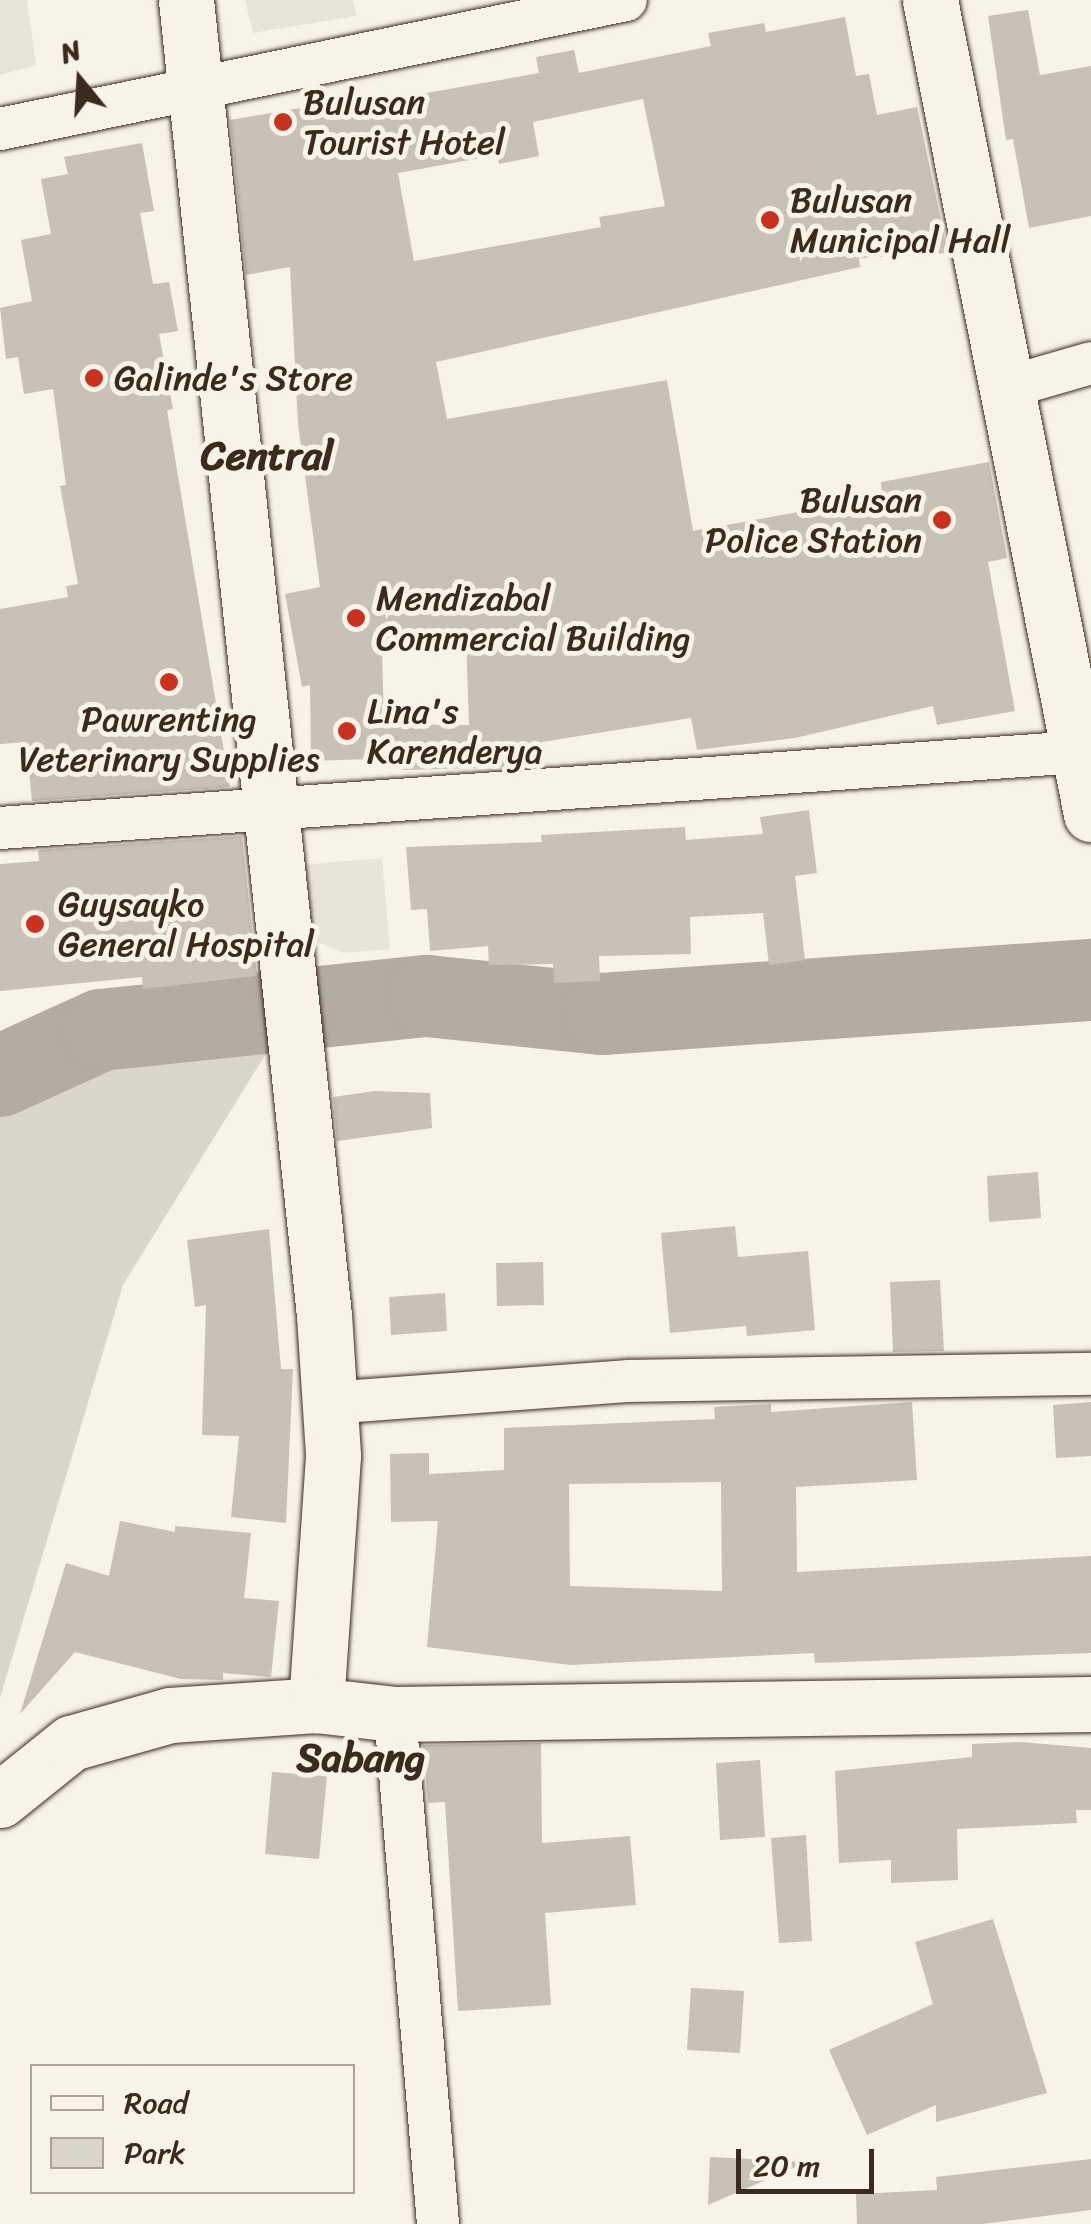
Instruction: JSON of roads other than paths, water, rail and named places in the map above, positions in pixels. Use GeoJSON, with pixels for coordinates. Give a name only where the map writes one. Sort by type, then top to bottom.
{"type":"FeatureCollection","features":[{"type":"Feature","properties":{"kind":"main road"},"geometry":{"type":"LineString","coordinates":[[186,0],[284,962],[300,1074],[330,1403],[333,1456],[316,1705]]}},
{"type":"Feature","properties":{"kind":"main road"},"geometry":{"type":"LineString","coordinates":[[930,0],[1091,814]]}},
{"type":"Feature","properties":{"kind":"main road"},"geometry":{"type":"LineString","coordinates":[[0,1800],[71,1743],[170,1715],[316,1705],[395,1714],[1091,1704]]}},
{"type":"Feature","properties":{"kind":"street"},"geometry":{"type":"LineString","coordinates":[[0,129],[584,4],[626,0]]}},
{"type":"Feature","properties":{"kind":"street"},"geometry":{"type":"LineString","coordinates":[[1008,386],[1091,364]]}},
{"type":"Feature","properties":{"kind":"street"},"geometry":{"type":"LineString","coordinates":[[0,828],[271,812],[1080,752]]}},
{"type":"Feature","properties":{"kind":"street"},"geometry":{"type":"LineString","coordinates":[[330,1403],[629,1381],[1091,1374]]}},
{"type":"Feature","properties":{"kind":"street"},"geometry":{"type":"LineString","coordinates":[[395,1714],[438,2224]]}},
{"type":"Feature","properties":{"kind":"waterway"},"geometry":{"type":"LineString","coordinates":[[0,1076],[101,1030],[427,996],[602,1014],[1091,980]]}},
{"type":"Feature","properties":{"kind":"place","name":"Bulusan Tourist Hotel"},"geometry":{"type":"Point","coordinates":[283,122]}},
{"type":"Feature","properties":{"kind":"place","name":"Bulusan Municipal Hall"},"geometry":{"type":"Point","coordinates":[770,220]}},
{"type":"Feature","properties":{"kind":"place","name":"Galinde's Store"},"geometry":{"type":"Point","coordinates":[94,378]}},
{"type":"Feature","properties":{"kind":"place","name":"Bulusan Police Station"},"geometry":{"type":"Point","coordinates":[942,520]}},
{"type":"Feature","properties":{"kind":"place","name":"Mendizabal Commercial Building"},"geometry":{"type":"Point","coordinates":[356,618]}},
{"type":"Feature","properties":{"kind":"place","name":"Pawrenting Veterinary Supplies"},"geometry":{"type":"Point","coordinates":[169,682]}},
{"type":"Feature","properties":{"kind":"place","name":"Lina's Karenderya"},"geometry":{"type":"Point","coordinates":[347,731]}},
{"type":"Feature","properties":{"kind":"place","name":"Guysayko General Hospital"},"geometry":{"type":"Point","coordinates":[35,924]}},
{"type":"Feature","properties":{"kind":"district","name":"Central"},"geometry":{"type":"Point","coordinates":[267,456]}},
{"type":"Feature","properties":{"kind":"district","name":"Sabang"},"geometry":{"type":"Point","coordinates":[361,1758]}}]}
